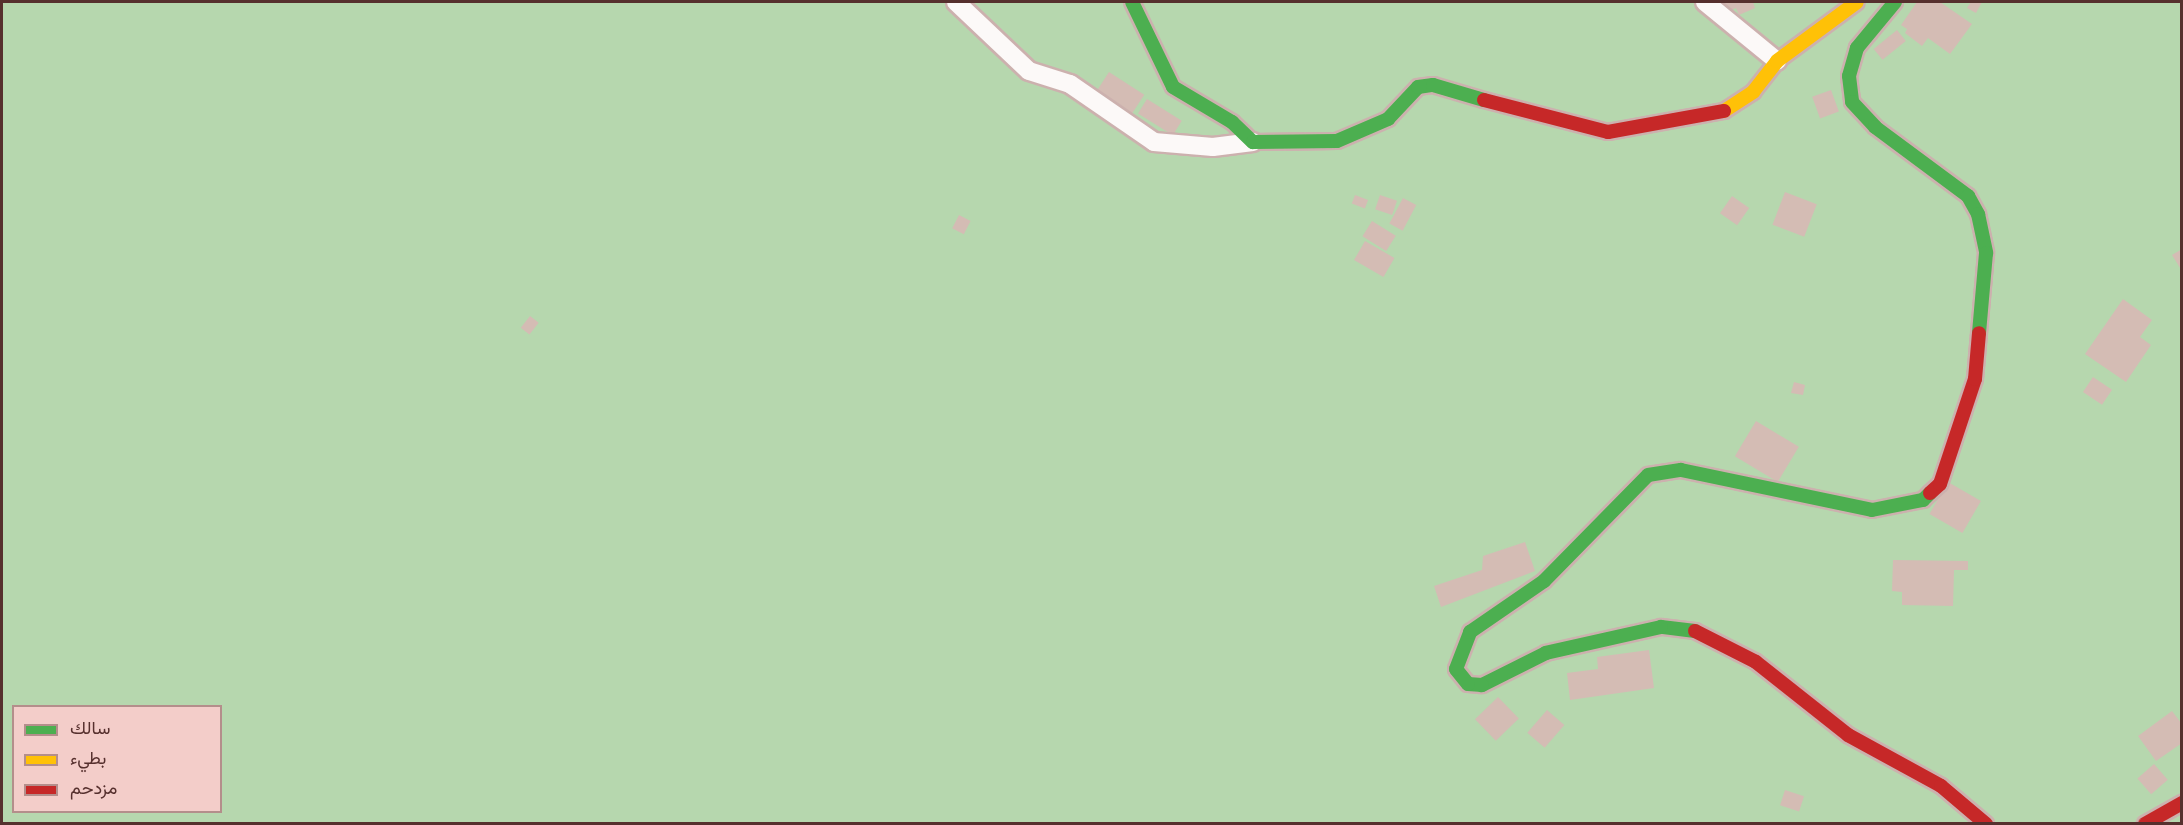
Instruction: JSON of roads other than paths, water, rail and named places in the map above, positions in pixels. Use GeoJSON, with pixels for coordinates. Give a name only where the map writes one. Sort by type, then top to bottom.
{"type":"FeatureCollection","features":[{"type":"Feature","properties":{"kind":"main road"},"geometry":{"type":"LineString","coordinates":[[1132,2],[1173,87],[1232,122],[1253,142],[1337,141],[1388,119],[1418,87],[1433,85],[1535,116],[1608,132],[1725,111],[1753,92],[1778,61],[1857,2]]}},
{"type":"Feature","properties":{"kind":"main road"},"geometry":{"type":"LineString","coordinates":[[1894,2],[1857,48],[1849,76],[1852,102],[1875,127],[1968,196],[1978,214],[1986,253],[1975,379],[1940,484],[1923,500],[1872,510],[1681,470],[1648,475],[1544,581],[1470,632],[1456,669],[1468,684],[1482,685],[1546,653],[1661,627],[1703,632],[1756,662],[1848,735],[1941,786],[1986,824]]}},
{"type":"Feature","properties":{"kind":"main road"},"geometry":{"type":"LineString","coordinates":[[2145,824],[2181,803]]}},
{"type":"Feature","properties":{"kind":"street"},"geometry":{"type":"LineString","coordinates":[[956,2],[1029,71],[1070,84],[1154,142],[1213,147],[1253,142]]}},
{"type":"Feature","properties":{"kind":"street"},"geometry":{"type":"LineString","coordinates":[[1705,2],[1778,61]]}}]}
